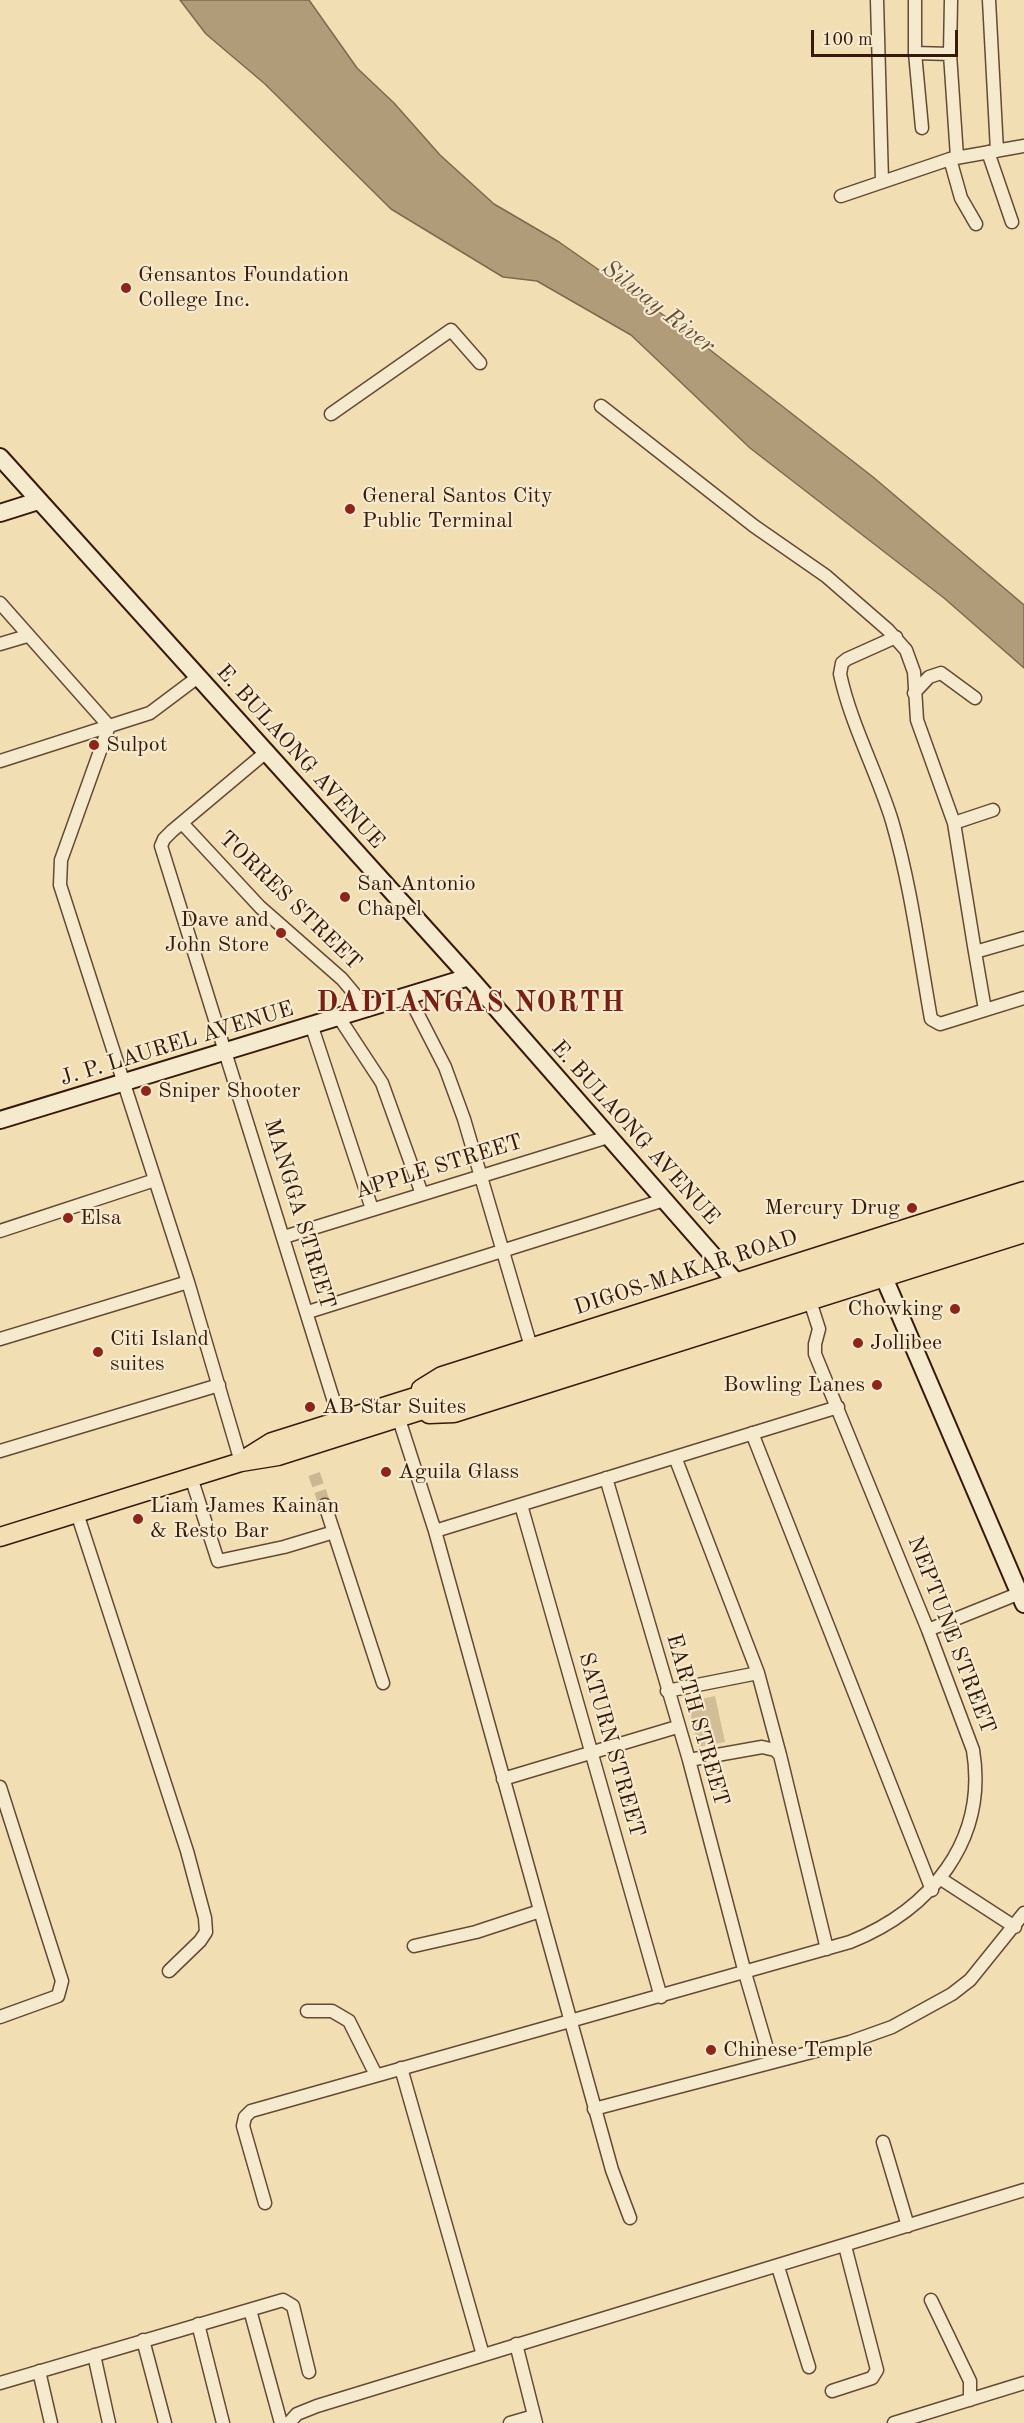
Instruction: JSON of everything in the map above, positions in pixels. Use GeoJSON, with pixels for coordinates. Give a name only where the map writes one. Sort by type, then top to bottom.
{"type":"FeatureCollection","features":[{"type":"Feature","properties":{"kind":"main road","name":"E. BULAONG AVENUE"},"geometry":{"type":"LineString","coordinates":[[0,457],[469,977],[764,1315]]}},
{"type":"Feature","properties":{"kind":"main road"},"geometry":{"type":"LineString","coordinates":[[0,513],[38,501]]}},
{"type":"Feature","properties":{"kind":"main road","name":"J. P. LAUREL AVENUE"},"geometry":{"type":"LineString","coordinates":[[0,1120],[340,1019],[469,977]]}},
{"type":"Feature","properties":{"kind":"main road","name":"DIGOS-MAKAR ROAD"},"geometry":{"type":"LineString","coordinates":[[400,1410],[442,1376],[1024,1191]]}},
{"type":"Feature","properties":{"kind":"main road","name":"DIGOS-MAKAR ROAD"},"geometry":{"type":"LineString","coordinates":[[0,1538],[241,1462],[278,1456],[400,1410],[1024,1205]]}},
{"type":"Feature","properties":{"kind":"main road","name":"DIGOS-MAKAR ROAD"},"geometry":{"type":"LineString","coordinates":[[241,1462],[272,1442],[340,1421],[400,1410],[1024,1219]]}},
{"type":"Feature","properties":{"kind":"main road","name":"DIGOS-MAKAR ROAD"},"geometry":{"type":"LineString","coordinates":[[400,1410],[454,1413],[1024,1233]]}},
{"type":"Feature","properties":{"kind":"main road"},"geometry":{"type":"LineString","coordinates":[[868,1241],[1022,1599]]}},
{"type":"Feature","properties":{"kind":"street"},"geometry":{"type":"LineString","coordinates":[[877,0],[882,181]]}},
{"type":"Feature","properties":{"kind":"street"},"geometry":{"type":"LineString","coordinates":[[915,0],[915,53],[922,128]]}},
{"type":"Feature","properties":{"kind":"street"},"geometry":{"type":"LineString","coordinates":[[951,0],[953,158],[962,198],[976,224]]}},
{"type":"Feature","properties":{"kind":"street"},"geometry":{"type":"LineString","coordinates":[[990,0],[992,152],[1012,222]]}},
{"type":"Feature","properties":{"kind":"street"},"geometry":{"type":"LineString","coordinates":[[915,53],[950,54]]}},
{"type":"Feature","properties":{"kind":"street"},"geometry":{"type":"LineString","coordinates":[[841,196],[953,158],[1024,146]]}},
{"type":"Feature","properties":{"kind":"street"},"geometry":{"type":"LineString","coordinates":[[331,414],[451,330],[480,363]]}},
{"type":"Feature","properties":{"kind":"street"},"geometry":{"type":"LineString","coordinates":[[602,406],[754,526],[826,576],[896,637],[912,662],[914,693],[921,731],[954,823],[985,1010]]}},
{"type":"Feature","properties":{"kind":"street"},"geometry":{"type":"LineString","coordinates":[[0,603],[109,726]]}},
{"type":"Feature","properties":{"kind":"street"},"geometry":{"type":"LineString","coordinates":[[0,644],[27,636]]}},
{"type":"Feature","properties":{"kind":"street"},"geometry":{"type":"LineString","coordinates":[[896,637],[842,663],[842,682],[879,782],[910,888],[931,1019],[940,1024],[1024,998]]}},
{"type":"Feature","properties":{"kind":"street"},"geometry":{"type":"LineString","coordinates":[[914,693],[929,677],[942,673],[975,698]]}},
{"type":"Feature","properties":{"kind":"street"},"geometry":{"type":"LineString","coordinates":[[0,761],[150,713],[198,676]]}},
{"type":"Feature","properties":{"kind":"street"},"geometry":{"type":"LineString","coordinates":[[109,726],[61,860],[59,878],[188,1282],[241,1462]]}},
{"type":"Feature","properties":{"kind":"street","name":"MANGGA STREET"},"geometry":{"type":"LineString","coordinates":[[265,753],[164,839],[161,846],[308,1312],[340,1421]]}},
{"type":"Feature","properties":{"kind":"street"},"geometry":{"type":"LineString","coordinates":[[954,823],[993,810]]}},
{"type":"Feature","properties":{"kind":"street","name":"TORRES STREET"},"geometry":{"type":"LineString","coordinates":[[182,823],[260,907],[342,979],[368,1010]]}},
{"type":"Feature","properties":{"kind":"street"},"geometry":{"type":"LineString","coordinates":[[975,952],[1024,938]]}},
{"type":"Feature","properties":{"kind":"street"},"geometry":{"type":"LineString","coordinates":[[409,997],[445,1067],[531,1347]]}},
{"type":"Feature","properties":{"kind":"street"},"geometry":{"type":"LineString","coordinates":[[340,1019],[382,1083],[422,1194]]}},
{"type":"Feature","properties":{"kind":"street"},"geometry":{"type":"LineString","coordinates":[[312,1027],[372,1209]]}},
{"type":"Feature","properties":{"kind":"street","name":"APPLE STREET"},"geometry":{"type":"LineString","coordinates":[[284,1237],[608,1137]]}},
{"type":"Feature","properties":{"kind":"street"},"geometry":{"type":"LineString","coordinates":[[0,1231],[155,1180]]}},
{"type":"Feature","properties":{"kind":"street"},"geometry":{"type":"LineString","coordinates":[[308,1312],[664,1200]]}},
{"type":"Feature","properties":{"kind":"street"},"geometry":{"type":"LineString","coordinates":[[0,1339],[188,1282]]}},
{"type":"Feature","properties":{"kind":"street","name":"NEPTUNE STREET"},"geometry":{"type":"LineString","coordinates":[[265,2204],[243,2126],[247,2113],[570,2020],[661,1997],[860,1938],[892,1922],[932,1890],[955,1857],[974,1798],[975,1764],[968,1734],[928,1629],[816,1354],[815,1344],[819,1329],[810,1301]]}},
{"type":"Feature","properties":{"kind":"street"},"geometry":{"type":"LineString","coordinates":[[0,1451],[219,1385]]}},
{"type":"Feature","properties":{"kind":"street"},"geometry":{"type":"LineString","coordinates":[[435,1531],[838,1407]]}},
{"type":"Feature","properties":{"kind":"street"},"geometry":{"type":"LineString","coordinates":[[400,1410],[594,2109],[616,2184],[630,2218]]}},
{"type":"Feature","properties":{"kind":"street"},"geometry":{"type":"LineString","coordinates":[[752,1433],[932,1890]]}},
{"type":"Feature","properties":{"kind":"street"},"geometry":{"type":"LineString","coordinates":[[675,1457],[758,1672],[827,1949]]}},
{"type":"Feature","properties":{"kind":"street"},"geometry":{"type":"LineString","coordinates":[[191,1477],[218,1561],[284,1547],[334,1532]]}},
{"type":"Feature","properties":{"kind":"street","name":"EARTH STREET"},"geometry":{"type":"LineString","coordinates":[[606,1478],[677,1726],[689,1760],[771,2062]]}},
{"type":"Feature","properties":{"kind":"street"},"geometry":{"type":"LineString","coordinates":[[325,1505],[383,1683]]}},
{"type":"Feature","properties":{"kind":"street","name":"SATURN STREET"},"geometry":{"type":"LineString","coordinates":[[521,1505],[661,1997]]}},
{"type":"Feature","properties":{"kind":"street"},"geometry":{"type":"LineString","coordinates":[[76,1514],[187,1851],[205,1918],[206,1932],[200,1941],[169,1971]]}},
{"type":"Feature","properties":{"kind":"street"},"geometry":{"type":"LineString","coordinates":[[928,1629],[1022,1599]]}},
{"type":"Feature","properties":{"kind":"street"},"geometry":{"type":"LineString","coordinates":[[667,1691],[758,1672]]}},
{"type":"Feature","properties":{"kind":"street"},"geometry":{"type":"LineString","coordinates":[[503,1779],[677,1726]]}},
{"type":"Feature","properties":{"kind":"street"},"geometry":{"type":"LineString","coordinates":[[689,1760],[762,1747],[775,1750],[780,1755]]}},
{"type":"Feature","properties":{"kind":"street"},"geometry":{"type":"LineString","coordinates":[[0,1787],[62,1981],[58,1996],[0,2016]]}},
{"type":"Feature","properties":{"kind":"street"},"geometry":{"type":"LineString","coordinates":[[941,1879],[1015,1927]]}},
{"type":"Feature","properties":{"kind":"street"},"geometry":{"type":"LineString","coordinates":[[414,1946],[476,1932],[540,1911]]}},
{"type":"Feature","properties":{"kind":"street"},"geometry":{"type":"LineString","coordinates":[[594,2109],[875,2034],[952,1994],[970,1980],[1024,1913]]}},
{"type":"Feature","properties":{"kind":"street"},"geometry":{"type":"LineString","coordinates":[[307,2011],[332,2011],[349,2021],[376,2075]]}},
{"type":"Feature","properties":{"kind":"street"},"geometry":{"type":"LineString","coordinates":[[401,2068],[483,2355]]}},
{"type":"Feature","properties":{"kind":"street"},"geometry":{"type":"LineString","coordinates":[[883,2142],[908,2226]]}},
{"type":"Feature","properties":{"kind":"street"},"geometry":{"type":"LineString","coordinates":[[289,2423],[306,2410],[1024,2190]]}},
{"type":"Feature","properties":{"kind":"street"},"geometry":{"type":"LineString","coordinates":[[832,2391],[872,2378],[877,2370],[845,2246]]}},
{"type":"Feature","properties":{"kind":"street"},"geometry":{"type":"LineString","coordinates":[[778,2266],[809,2367]]}},
{"type":"Feature","properties":{"kind":"street"},"geometry":{"type":"LineString","coordinates":[[0,2383],[283,2300],[293,2306],[309,2372]]}},
{"type":"Feature","properties":{"kind":"street"},"geometry":{"type":"LineString","coordinates":[[931,2301],[970,2381],[970,2400]]}},
{"type":"Feature","properties":{"kind":"street"},"geometry":{"type":"LineString","coordinates":[[250,2310],[281,2423]]}},
{"type":"Feature","properties":{"kind":"street"},"geometry":{"type":"LineString","coordinates":[[198,2324],[223,2423]]}},
{"type":"Feature","properties":{"kind":"street"},"geometry":{"type":"LineString","coordinates":[[143,2340],[165,2423]]}},
{"type":"Feature","properties":{"kind":"street"},"geometry":{"type":"LineString","coordinates":[[510,2423],[535,2420],[516,2344]]}},
{"type":"Feature","properties":{"kind":"street"},"geometry":{"type":"LineString","coordinates":[[94,2355],[109,2423]]}},
{"type":"Feature","properties":{"kind":"street"},"geometry":{"type":"LineString","coordinates":[[39,2371],[51,2423]]}},
{"type":"Feature","properties":{"kind":"street"},"geometry":{"type":"LineString","coordinates":[[894,2423],[1024,2383]]}},
{"type":"Feature","properties":{"kind":"shaded area"},"geometry":{"type":"Polygon","coordinates":[[[180,0],[309,0],[357,68],[394,103],[440,155],[494,204],[559,242],[682,328],[873,477],[1024,605],[1024,668],[944,598],[750,448],[631,335],[537,281],[503,277],[391,209],[265,84],[206,34],[180,0]]]}},
{"type":"Feature","properties":{"kind":"shaded area"},"geometry":{"type":"Polygon","coordinates":[[[715,1696],[725,1742],[698,1747],[688,1702],[715,1696]]]}},
{"type":"Feature","properties":{"kind":"tunnel"},"geometry":{"type":"LineString","coordinates":[[314,1474],[325,1505]]}},
{"type":"Feature","properties":{"kind":"place","name":"Gensantos Foundation College Inc."},"geometry":{"type":"Point","coordinates":[126,288]}},
{"type":"Feature","properties":{"kind":"place","name":"General Santos City Public Terminal"},"geometry":{"type":"Point","coordinates":[350,509]}},
{"type":"Feature","properties":{"kind":"place","name":"Sulpot"},"geometry":{"type":"Point","coordinates":[94,745]}},
{"type":"Feature","properties":{"kind":"place","name":"San Antonio Chapel"},"geometry":{"type":"Point","coordinates":[345,897]}},
{"type":"Feature","properties":{"kind":"place","name":"Dave and John Store"},"geometry":{"type":"Point","coordinates":[281,933]}},
{"type":"Feature","properties":{"kind":"place","name":"Sniper Shooter"},"geometry":{"type":"Point","coordinates":[146,1091]}},
{"type":"Feature","properties":{"kind":"place","name":"Mercury Drug"},"geometry":{"type":"Point","coordinates":[912,1208]}},
{"type":"Feature","properties":{"kind":"place","name":"Elsa"},"geometry":{"type":"Point","coordinates":[68,1218]}},
{"type":"Feature","properties":{"kind":"place","name":"Chowking"},"geometry":{"type":"Point","coordinates":[955,1309]}},
{"type":"Feature","properties":{"kind":"place","name":"Jollibee"},"geometry":{"type":"Point","coordinates":[858,1343]}},
{"type":"Feature","properties":{"kind":"place","name":"Citi Island suites"},"geometry":{"type":"Point","coordinates":[98,1352]}},
{"type":"Feature","properties":{"kind":"place","name":"Bowling Lanes"},"geometry":{"type":"Point","coordinates":[877,1385]}},
{"type":"Feature","properties":{"kind":"place","name":"AB Star Suites"},"geometry":{"type":"Point","coordinates":[310,1407]}},
{"type":"Feature","properties":{"kind":"place","name":"Aguila Glass"},"geometry":{"type":"Point","coordinates":[386,1472]}},
{"type":"Feature","properties":{"kind":"place","name":"Liam James Kainan & Resto Bar"},"geometry":{"type":"Point","coordinates":[138,1519]}},
{"type":"Feature","properties":{"kind":"place","name":"Chinese Temple"},"geometry":{"type":"Point","coordinates":[711,2050]}},
{"type":"Feature","properties":{"kind":"district","name":"DADIANGAS NORTH"},"geometry":{"type":"Point","coordinates":[471,1004]}},
{"type":"Feature","properties":{"kind":"water label","name":"Silway River"},"geometry":{"type":"Point","coordinates":[658,307]}}]}
